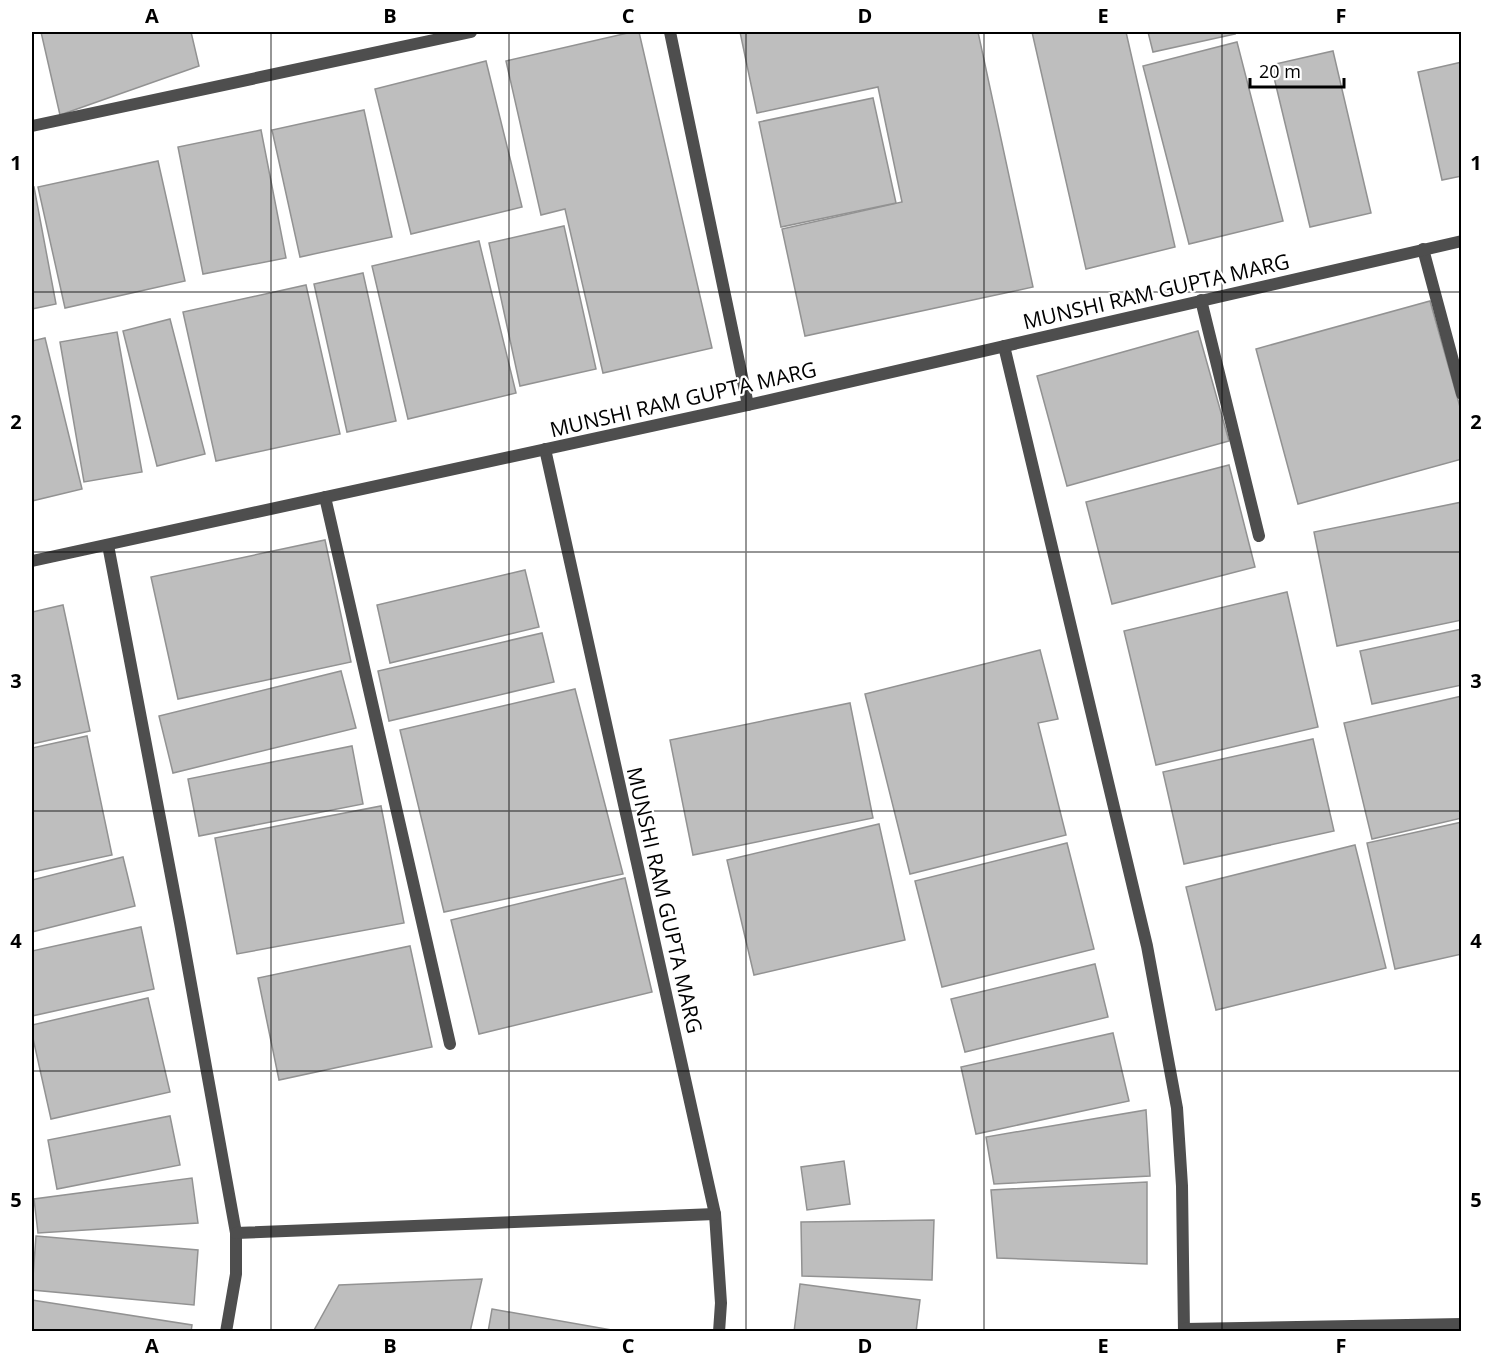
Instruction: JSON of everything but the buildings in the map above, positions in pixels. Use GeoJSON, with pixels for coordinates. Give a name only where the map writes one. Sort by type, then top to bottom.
{"type":"FeatureCollection","features":[{"type":"Feature","properties":{"kind":"lane"},"geometry":{"type":"LineString","coordinates":[[32,126],[471,32]]}},
{"type":"Feature","properties":{"kind":"lane"},"geometry":{"type":"LineString","coordinates":[[670,32],[748,405]]}},
{"type":"Feature","properties":{"kind":"lane","name":"MUNSHI RAM GUPTA MARG"},"geometry":{"type":"LineString","coordinates":[[719,1332],[721,1303],[715,1214],[545,449],[748,405],[1461,241]]}},
{"type":"Feature","properties":{"kind":"lane"},"geometry":{"type":"LineString","coordinates":[[1423,249],[1461,394]]}},
{"type":"Feature","properties":{"kind":"lane"},"geometry":{"type":"LineString","coordinates":[[1201,300],[1259,536]]}},
{"type":"Feature","properties":{"kind":"lane"},"geometry":{"type":"LineString","coordinates":[[1004,346],[1147,946],[1177,1108],[1182,1186],[1184,1330],[1461,1324]]}},
{"type":"Feature","properties":{"kind":"lane"},"geometry":{"type":"LineString","coordinates":[[32,561],[545,449]]}},
{"type":"Feature","properties":{"kind":"lane"},"geometry":{"type":"LineString","coordinates":[[326,497],[450,1044]]}},
{"type":"Feature","properties":{"kind":"lane"},"geometry":{"type":"LineString","coordinates":[[108,545],[236,1233],[236,1274],[226,1332]]}},
{"type":"Feature","properties":{"kind":"lane"},"geometry":{"type":"LineString","coordinates":[[236,1233],[715,1214]]}}]}
